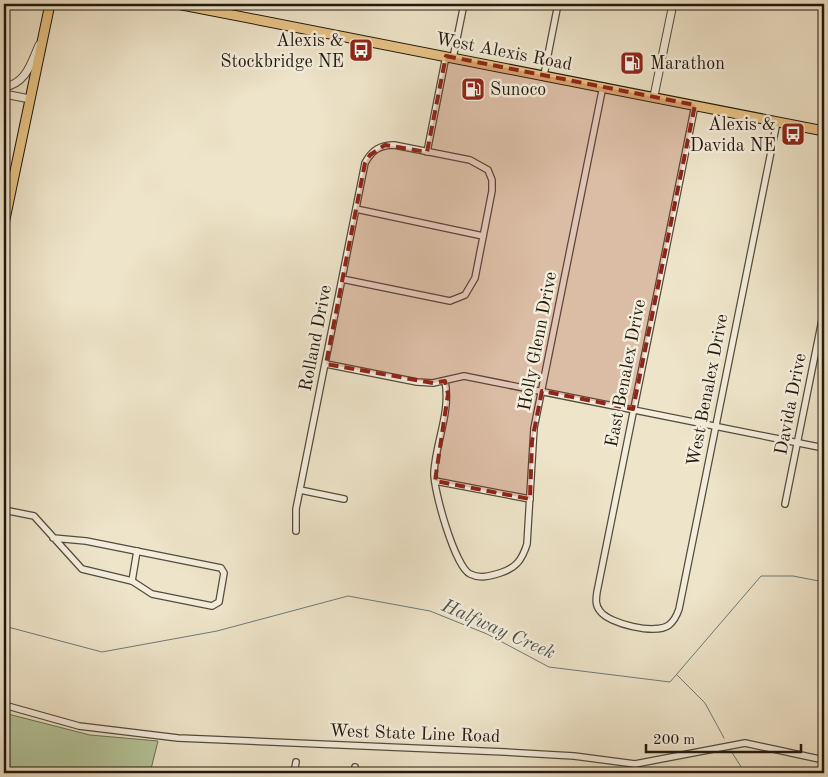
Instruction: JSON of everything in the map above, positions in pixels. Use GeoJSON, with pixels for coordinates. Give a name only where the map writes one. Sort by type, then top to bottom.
{"type":"FeatureCollection","features":[{"type":"Feature","properties":{"kind":"main road"},"geometry":{"type":"LineString","coordinates":[[4,224],[50,4]]}},
{"type":"Feature","properties":{"kind":"main road","name":"West Alexis Road"},"geometry":{"type":"LineString","coordinates":[[177,4],[654,96],[824,131]]}},
{"type":"Feature","properties":{"kind":"street"},"geometry":{"type":"LineString","coordinates":[[342,279],[450,300],[466,295],[472,286],[493,185],[488,170],[470,160],[427,152],[464,4]]}},
{"type":"Feature","properties":{"kind":"street"},"geometry":{"type":"LineString","coordinates":[[544,75],[558,4]]}},
{"type":"Feature","properties":{"kind":"street"},"geometry":{"type":"LineString","coordinates":[[654,96],[673,4]]}},
{"type":"Feature","properties":{"kind":"street"},"geometry":{"type":"LineString","coordinates":[[4,87],[15,84],[23,78],[43,36]]}},
{"type":"Feature","properties":{"kind":"street","name":"Holly Glenn Drive"},"geometry":{"type":"LineString","coordinates":[[435,481],[439,503],[460,565],[470,574],[483,577],[516,566],[523,557],[527,544],[532,441],[602,86]]}},
{"type":"Feature","properties":{"kind":"street"},"geometry":{"type":"LineString","coordinates":[[4,94],[30,100]]}},
{"type":"Feature","properties":{"kind":"street","name":"East Benalex Drive"},"geometry":{"type":"LineString","coordinates":[[633,626],[608,619],[599,610],[596,599],[695,105]]}},
{"type":"Feature","properties":{"kind":"street","name":"West Benalex Drive"},"geometry":{"type":"LineString","coordinates":[[633,626],[649,629],[663,628],[669,625],[677,616],[777,122]]}},
{"type":"Feature","properties":{"kind":"street","name":"Rolland Drive"},"geometry":{"type":"LineString","coordinates":[[296,531],[296,509],[366,163],[371,154],[385,145],[427,152]]}},
{"type":"Feature","properties":{"kind":"street"},"geometry":{"type":"LineString","coordinates":[[356,209],[483,236]]}},
{"type":"Feature","properties":{"kind":"street","name":"Davida Drive"},"geometry":{"type":"LineString","coordinates":[[785,504],[824,310]]}},
{"type":"Feature","properties":{"kind":"street"},"geometry":{"type":"LineString","coordinates":[[326,364],[417,382],[445,381],[464,376],[824,448]]}},
{"type":"Feature","properties":{"kind":"street"},"geometry":{"type":"LineString","coordinates":[[445,381],[448,400],[434,466],[435,481],[530,500]]}},
{"type":"Feature","properties":{"kind":"street"},"geometry":{"type":"LineString","coordinates":[[300,490],[344,499]]}},
{"type":"Feature","properties":{"kind":"street"},"geometry":{"type":"LineString","coordinates":[[4,510],[34,516],[53,538],[82,570],[132,581],[152,594],[212,606],[219,602],[224,573],[221,568],[86,541],[53,538]]}},
{"type":"Feature","properties":{"kind":"street"},"geometry":{"type":"LineString","coordinates":[[132,581],[137,551]]}},
{"type":"Feature","properties":{"kind":"street","name":"West State Line Road"},"geometry":{"type":"LineString","coordinates":[[4,705],[87,728],[178,738],[505,752],[574,756],[636,764],[745,743],[824,760]]}},
{"type":"Feature","properties":{"kind":"street"},"geometry":{"type":"LineString","coordinates":[[294,773],[296,762]]}},
{"type":"Feature","properties":{"kind":"highlighted area"},"geometry":{"type":"Polygon","coordinates":[[[446,56],[695,105],[633,409],[542,391],[532,441],[530,499],[435,481],[448,394],[445,381],[433,383],[326,364],[365,163],[370,155],[385,145],[427,152],[446,56]]]}},
{"type":"Feature","properties":{"kind":"green space"},"geometry":{"type":"Polygon","coordinates":[[[4,713],[90,735],[158,741],[150,773],[4,773],[4,713]]]}},
{"type":"Feature","properties":{"kind":"waterway","name":"Halfway Creek"},"geometry":{"type":"LineString","coordinates":[[4,626],[102,652],[217,631],[348,596],[430,611],[487,634],[549,667],[670,682],[761,576],[793,576],[824,582]]}},
{"type":"Feature","properties":{"kind":"waterway"},"geometry":{"type":"LineString","coordinates":[[677,675],[705,703],[724,738]]}},
{"type":"Feature","properties":{"kind":"waterway"},"geometry":{"type":"LineString","coordinates":[[731,751],[745,773]]}},
{"type":"Feature","properties":{"kind":"place","name":"Alexis & Stockbridge NE"},"geometry":{"type":"Point","coordinates":[361,50]}},
{"type":"Feature","properties":{"kind":"place","name":"Marathon"},"geometry":{"type":"Point","coordinates":[632,63]}},
{"type":"Feature","properties":{"kind":"place","name":"Sunoco"},"geometry":{"type":"Point","coordinates":[473,89]}},
{"type":"Feature","properties":{"kind":"place","name":"Alexis & Davida NE"},"geometry":{"type":"Point","coordinates":[793,134]}}]}
